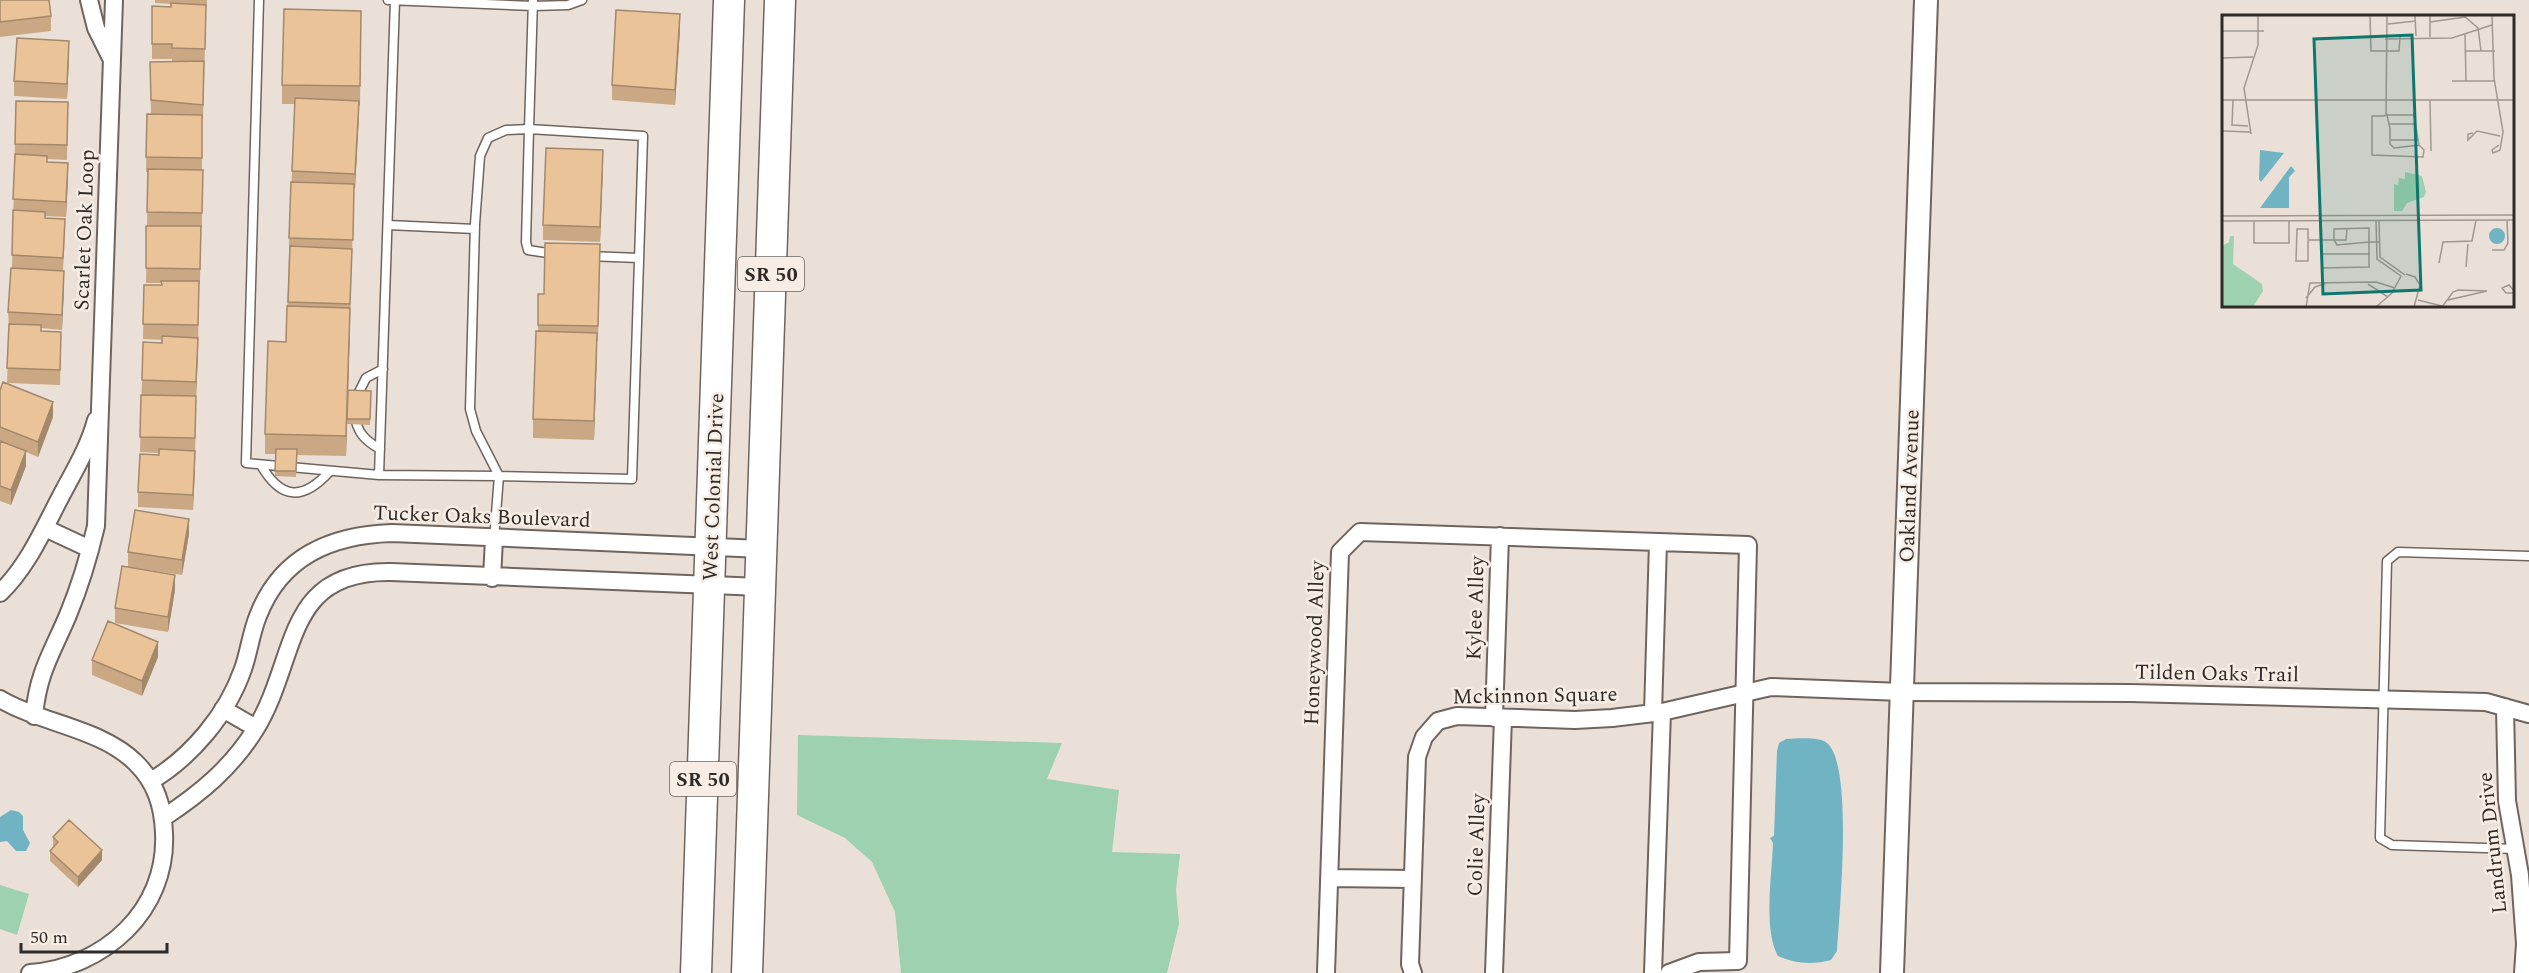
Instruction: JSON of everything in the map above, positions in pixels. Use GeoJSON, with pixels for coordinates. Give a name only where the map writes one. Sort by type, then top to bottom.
{"type":"FeatureCollection","features":[{"type":"Feature","properties":{"kind":"highway","name":"West Colonial Drive"},"geometry":{"type":"LineString","coordinates":[[696,973],[729,0]]}},
{"type":"Feature","properties":{"kind":"highway","name":"SR 50"},"geometry":{"type":"LineString","coordinates":[[747,973],[780,0]]}},
{"type":"Feature","properties":{"kind":"street","name":"Scarlet Oak Loop"},"geometry":{"type":"LineString","coordinates":[[89,0],[96,28],[112,59]]}},
{"type":"Feature","properties":{"kind":"street","name":"Scarlet Oak Loop"},"geometry":{"type":"LineString","coordinates":[[34,716],[40,676],[67,617],[90,549],[99,500],[114,0]]}},
{"type":"Feature","properties":{"kind":"street","name":"Oakland Avenue"},"geometry":{"type":"LineString","coordinates":[[1892,973],[1926,0]]}},
{"type":"Feature","properties":{"kind":"street","name":"Scarlet Oak Loop"},"geometry":{"type":"LineString","coordinates":[[0,593],[15,579],[45,528],[83,454],[101,402]]}},
{"type":"Feature","properties":{"kind":"street"},"geometry":{"type":"LineString","coordinates":[[45,528],[90,549]]}},
{"type":"Feature","properties":{"kind":"street","name":"Honeywood Alley"},"geometry":{"type":"LineString","coordinates":[[1326,973],[1340,552],[1360,532],[1748,545],[1744,656],[1746,693]]}},
{"type":"Feature","properties":{"kind":"street","name":"Tucker Oaks Boulevard"},"geometry":{"type":"LineString","coordinates":[[151,781],[173,767],[188,753],[223,709],[242,671],[257,617],[267,596],[301,558],[323,545],[362,534],[762,549]]}},
{"type":"Feature","properties":{"kind":"street","name":"Kylee Alley"},"geometry":{"type":"LineString","coordinates":[[1498,718],[1500,536]]}},
{"type":"Feature","properties":{"kind":"street"},"geometry":{"type":"LineString","coordinates":[[492,578],[494,539]]}},
{"type":"Feature","properties":{"kind":"street"},"geometry":{"type":"LineString","coordinates":[[1653,973],[1658,542]]}},
{"type":"Feature","properties":{"kind":"street"},"geometry":{"type":"LineString","coordinates":[[164,818],[211,784],[239,754],[256,728],[280,677],[298,622],[307,607],[333,583],[367,571],[492,578],[761,587]]}},
{"type":"Feature","properties":{"kind":"street","name":"Mckinnon Square"},"geometry":{"type":"LineString","coordinates":[[1413,973],[1410,964],[1417,757],[1424,737],[1438,721],[1457,716],[1575,720],[1657,712],[1771,687],[1902,692]]}},
{"type":"Feature","properties":{"kind":"street","name":"Tilden Oaks Trail"},"geometry":{"type":"LineString","coordinates":[[1902,692],[2130,693],[2486,702],[2529,714]]}},
{"type":"Feature","properties":{"kind":"street"},"geometry":{"type":"LineString","coordinates":[[1669,973],[1699,962],[1738,961],[1746,693]]}},
{"type":"Feature","properties":{"kind":"street"},"geometry":{"type":"LineString","coordinates":[[0,699],[34,716],[119,748],[151,781],[159,798],[164,818],[164,861],[158,886],[137,921],[102,948],[80,960],[57,968],[30,973]]}},
{"type":"Feature","properties":{"kind":"street","name":"Landrum Drive"},"geometry":{"type":"LineString","coordinates":[[2505,707],[2507,801],[2516,849],[2525,944],[2523,973]]}},
{"type":"Feature","properties":{"kind":"street"},"geometry":{"type":"LineString","coordinates":[[223,709],[256,728]]}},
{"type":"Feature","properties":{"kind":"street","name":"Colie Alley"},"geometry":{"type":"LineString","coordinates":[[1494,973],[1498,718]]}},
{"type":"Feature","properties":{"kind":"street"},"geometry":{"type":"LineString","coordinates":[[1329,878],[1413,879]]}},
{"type":"Feature","properties":{"kind":"lane"},"geometry":{"type":"LineString","coordinates":[[259,0],[246,463],[379,475],[498,476],[633,479],[643,136],[529,129],[506,130],[488,138],[480,156],[475,229],[470,409],[476,431],[498,476],[494,539]]}},
{"type":"Feature","properties":{"kind":"lane"},"geometry":{"type":"LineString","coordinates":[[388,0],[568,5],[582,0]]}},
{"type":"Feature","properties":{"kind":"lane"},"geometry":{"type":"LineString","coordinates":[[379,475],[395,0]]}},
{"type":"Feature","properties":{"kind":"lane"},"geometry":{"type":"LineString","coordinates":[[533,3],[526,242],[528,250],[535,253],[560,254]]}},
{"type":"Feature","properties":{"kind":"lane"},"geometry":{"type":"LineString","coordinates":[[388,225],[475,229]]}},
{"type":"Feature","properties":{"kind":"lane"},"geometry":{"type":"LineString","coordinates":[[583,255],[639,258]]}},
{"type":"Feature","properties":{"kind":"lane"},"geometry":{"type":"LineString","coordinates":[[380,449],[362,437],[354,414],[355,397],[360,386],[366,378],[383,369]]}},
{"type":"Feature","properties":{"kind":"lane"},"geometry":{"type":"LineString","coordinates":[[261,465],[272,484],[291,491],[316,486],[330,471]]}},
{"type":"Feature","properties":{"kind":"lane"},"geometry":{"type":"LineString","coordinates":[[2516,849],[2392,845],[2380,838],[2387,561],[2398,552],[2529,556]]}},
{"type":"Feature","properties":{"kind":"green space"},"geometry":{"type":"Polygon","coordinates":[[[798,735],[1062,743],[1047,779],[1119,790],[1112,852],[1180,854],[1176,890],[1179,924],[1167,973],[901,973],[895,912],[872,862],[845,838],[797,815],[798,735]]]}},
{"type":"Feature","properties":{"kind":"green space"},"geometry":{"type":"Polygon","coordinates":[[[0,885],[29,894],[17,935],[0,929],[0,885]]]}},
{"type":"Feature","properties":{"kind":"water"},"geometry":{"type":"Polygon","coordinates":[[[1786,739],[1813,739],[1827,743],[1835,757],[1840,780],[1843,842],[1837,951],[1831,960],[1824,962],[1797,962],[1784,959],[1778,956],[1773,945],[1769,901],[1773,843],[1770,838],[1774,836],[1777,751],[1779,743],[1786,739]]]}},
{"type":"Feature","properties":{"kind":"water"},"geometry":{"type":"Polygon","coordinates":[[[11,810],[23,816],[23,830],[30,843],[26,851],[16,851],[7,841],[0,842],[0,817],[11,810]]]}},
{"type":"Feature","properties":{"kind":"building"},"geometry":{"type":"Polygon","coordinates":[[[0,0],[49,0],[51,16],[0,22],[0,0]]]}},
{"type":"Feature","properties":{"kind":"building"},"geometry":{"type":"Polygon","coordinates":[[[171,3],[206,5],[205,49],[172,48],[172,44],[152,44],[152,6],[171,7],[171,3]]]}},
{"type":"Feature","properties":{"kind":"building"},"geometry":{"type":"Polygon","coordinates":[[[284,9],[361,11],[360,86],[282,85],[284,9]]]}},
{"type":"Feature","properties":{"kind":"building"},"geometry":{"type":"Polygon","coordinates":[[[616,10],[680,14],[675,90],[612,85],[616,10]]]}},
{"type":"Feature","properties":{"kind":"building"},"geometry":{"type":"Polygon","coordinates":[[[17,38],[69,41],[67,84],[14,81],[17,38]]]}},
{"type":"Feature","properties":{"kind":"building"},"geometry":{"type":"Polygon","coordinates":[[[204,61],[203,105],[151,100],[150,62],[204,61]]]}},
{"type":"Feature","properties":{"kind":"building"},"geometry":{"type":"Polygon","coordinates":[[[295,98],[359,101],[355,174],[292,171],[295,98]]]}},
{"type":"Feature","properties":{"kind":"building"},"geometry":{"type":"Polygon","coordinates":[[[16,101],[68,102],[67,145],[15,144],[16,101]]]}},
{"type":"Feature","properties":{"kind":"building"},"geometry":{"type":"Polygon","coordinates":[[[147,114],[202,115],[202,158],[146,157],[147,114]]]}},
{"type":"Feature","properties":{"kind":"building"},"geometry":{"type":"Polygon","coordinates":[[[546,148],[603,150],[600,227],[543,225],[546,148]]]}},
{"type":"Feature","properties":{"kind":"building"},"geometry":{"type":"Polygon","coordinates":[[[15,154],[47,156],[47,162],[68,163],[66,202],[13,199],[15,154]]]}},
{"type":"Feature","properties":{"kind":"building"},"geometry":{"type":"Polygon","coordinates":[[[148,169],[203,170],[202,213],[147,212],[148,169]]]}},
{"type":"Feature","properties":{"kind":"building"},"geometry":{"type":"Polygon","coordinates":[[[291,182],[354,184],[353,240],[289,238],[291,182]]]}},
{"type":"Feature","properties":{"kind":"building"},"geometry":{"type":"Polygon","coordinates":[[[13,210],[45,212],[45,218],[65,219],[63,258],[12,255],[13,210]]]}},
{"type":"Feature","properties":{"kind":"building"},"geometry":{"type":"Polygon","coordinates":[[[146,226],[201,226],[200,269],[146,268],[146,226]]]}},
{"type":"Feature","properties":{"kind":"building"},"geometry":{"type":"Polygon","coordinates":[[[545,243],[600,244],[598,326],[538,325],[538,294],[544,294],[545,243]]]}},
{"type":"Feature","properties":{"kind":"building"},"geometry":{"type":"Polygon","coordinates":[[[290,246],[352,249],[350,304],[288,302],[290,246]]]}},
{"type":"Feature","properties":{"kind":"building"},"geometry":{"type":"Polygon","coordinates":[[[11,268],[64,271],[62,315],[8,312],[11,268]]]}},
{"type":"Feature","properties":{"kind":"building"},"geometry":{"type":"Polygon","coordinates":[[[161,281],[199,281],[198,325],[143,324],[144,285],[162,285],[161,281]]]}},
{"type":"Feature","properties":{"kind":"building"},"geometry":{"type":"Polygon","coordinates":[[[287,306],[350,308],[346,436],[265,434],[268,341],[286,342],[287,306]]]}},
{"type":"Feature","properties":{"kind":"building"},"geometry":{"type":"Polygon","coordinates":[[[9,324],[41,325],[41,331],[61,332],[60,370],[7,368],[9,324]]]}},
{"type":"Feature","properties":{"kind":"building"},"geometry":{"type":"Polygon","coordinates":[[[536,331],[597,333],[594,421],[533,419],[536,331]]]}},
{"type":"Feature","properties":{"kind":"building"},"geometry":{"type":"Polygon","coordinates":[[[162,336],[198,338],[196,382],[142,380],[143,342],[162,343],[162,336]]]}},
{"type":"Feature","properties":{"kind":"building"},"geometry":{"type":"Polygon","coordinates":[[[3,382],[53,402],[38,442],[0,427],[0,390],[3,382]]]}},
{"type":"Feature","properties":{"kind":"building"},"geometry":{"type":"Polygon","coordinates":[[[348,390],[371,391],[370,419],[347,419],[348,390]]]}},
{"type":"Feature","properties":{"kind":"building"},"geometry":{"type":"Polygon","coordinates":[[[141,395],[196,396],[195,438],[140,437],[141,395]]]}},
{"type":"Feature","properties":{"kind":"building"},"geometry":{"type":"Polygon","coordinates":[[[0,441],[26,451],[11,490],[0,486],[0,441]]]}},
{"type":"Feature","properties":{"kind":"building"},"geometry":{"type":"Polygon","coordinates":[[[159,449],[195,451],[193,495],[138,492],[140,454],[159,455],[159,449]]]}},
{"type":"Feature","properties":{"kind":"building"},"geometry":{"type":"Polygon","coordinates":[[[276,449],[297,449],[296,471],[275,471],[276,449]]]}},
{"type":"Feature","properties":{"kind":"building"},"geometry":{"type":"Polygon","coordinates":[[[135,510],[189,519],[182,560],[128,552],[135,510]]]}},
{"type":"Feature","properties":{"kind":"building"},"geometry":{"type":"Polygon","coordinates":[[[122,566],[175,575],[168,617],[115,608],[122,566]]]}},
{"type":"Feature","properties":{"kind":"building"},"geometry":{"type":"Polygon","coordinates":[[[108,621],[158,642],[142,681],[92,660],[108,621]]]}},
{"type":"Feature","properties":{"kind":"building"},"geometry":{"type":"Polygon","coordinates":[[[69,820],[102,850],[78,877],[50,851],[58,842],[53,837],[69,820]]]}}]}
